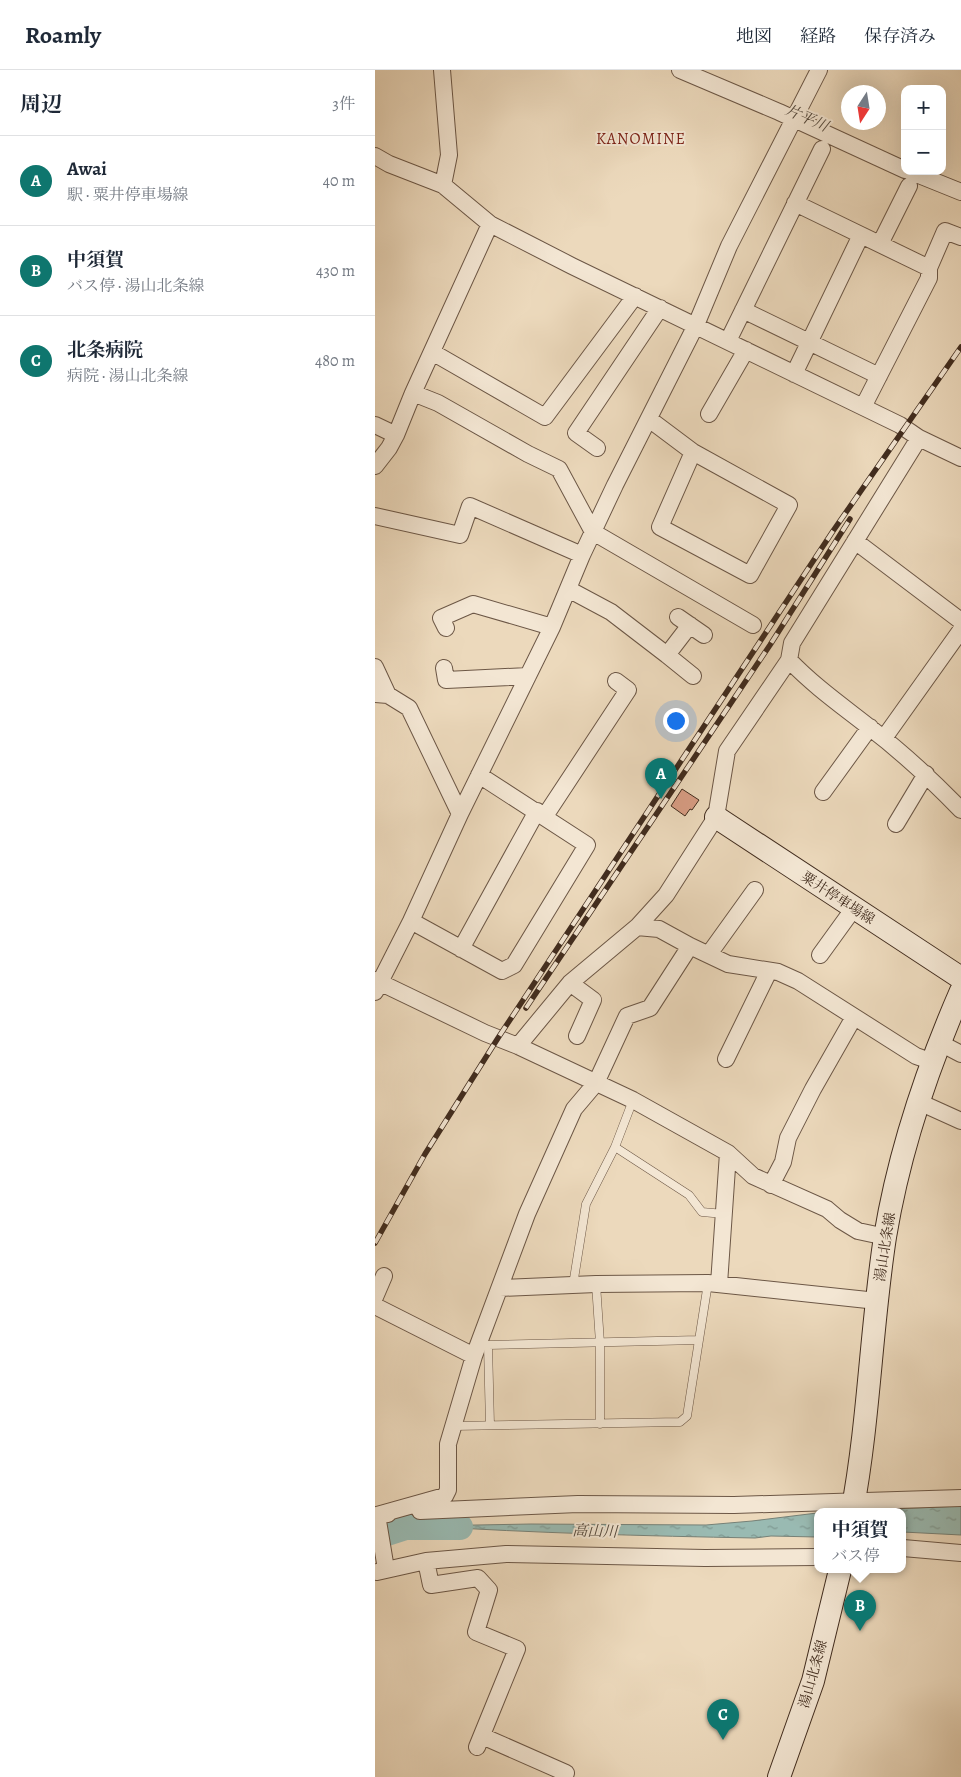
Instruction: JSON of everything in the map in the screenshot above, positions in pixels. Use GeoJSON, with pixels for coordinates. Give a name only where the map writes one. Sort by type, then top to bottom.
{"type":"FeatureCollection","features":[{"type":"Feature","properties":{"kind":"main road","name":"粟井停車場線"},"geometry":{"type":"LineString","coordinates":[[716,817],[961,978]]}},
{"type":"Feature","properties":{"kind":"main road","name":"湯山北条線"},"geometry":{"type":"LineString","coordinates":[[852,1508],[885,1237],[898,1177],[919,1102],[936,1052],[961,991]]}},
{"type":"Feature","properties":{"kind":"main road","name":"湯山北条線"},"geometry":{"type":"LineString","coordinates":[[779,1777],[813,1681],[839,1573]]}},
{"type":"Feature","properties":{"kind":"street"},"geometry":{"type":"LineString","coordinates":[[442,70],[449,155],[443,185]]}},
{"type":"Feature","properties":{"kind":"street"},"geometry":{"type":"LineString","coordinates":[[680,70],[793,122],[901,168]]}},
{"type":"Feature","properties":{"kind":"street"},"geometry":{"type":"LineString","coordinates":[[819,70],[729,246],[696,325],[615,485],[582,555],[552,627],[460,814],[411,921],[377,985],[519,1046],[633,1100],[728,1153],[753,1176],[827,1209],[858,1231],[885,1237]]}},
{"type":"Feature","properties":{"kind":"street"},"geometry":{"type":"LineString","coordinates":[[727,341],[822,149]]}},
{"type":"Feature","properties":{"kind":"street"},"geometry":{"type":"LineString","coordinates":[[375,156],[389,164],[443,185],[489,224],[571,266],[900,425],[919,438],[961,458]]}},
{"type":"Feature","properties":{"kind":"street"},"geometry":{"type":"LineString","coordinates":[[880,244],[909,179],[961,192]]}},
{"type":"Feature","properties":{"kind":"street"},"geometry":{"type":"LineString","coordinates":[[795,203],[929,268]]}},
{"type":"Feature","properties":{"kind":"street"},"geometry":{"type":"LineString","coordinates":[[375,466],[389,448],[489,224]]}},
{"type":"Feature","properties":{"kind":"street"},"geometry":{"type":"LineString","coordinates":[[863,407],[929,278],[929,268],[945,231],[961,236]]}},
{"type":"Feature","properties":{"kind":"street"},"geometry":{"type":"LineString","coordinates":[[794,374],[861,235]]}},
{"type":"Feature","properties":{"kind":"street"},"geometry":{"type":"LineString","coordinates":[[432,352],[545,417],[635,296]]}},
{"type":"Feature","properties":{"kind":"street"},"geometry":{"type":"LineString","coordinates":[[597,448],[576,432],[659,308]]}},
{"type":"Feature","properties":{"kind":"street"},"geometry":{"type":"LineString","coordinates":[[743,310],[879,376]]}},
{"type":"Feature","properties":{"kind":"street"},"geometry":{"type":"LineString","coordinates":[[709,414],[746,350]]}},
{"type":"Feature","properties":{"kind":"street"},"geometry":{"type":"LineString","coordinates":[[413,393],[438,404],[559,469],[593,532],[753,625]]}},
{"type":"Feature","properties":{"kind":"street"},"geometry":{"type":"LineString","coordinates":[[649,419],[693,452],[789,505],[750,575],[660,527],[693,452]]}},
{"type":"Feature","properties":{"kind":"street"},"geometry":{"type":"LineString","coordinates":[[375,425],[395,435]]}},
{"type":"Feature","properties":{"kind":"street"},"geometry":{"type":"LineString","coordinates":[[519,1046],[570,983],[637,926],[666,895],[716,817],[727,751],[789,660],[793,643],[919,438]]}},
{"type":"Feature","properties":{"kind":"street"},"geometry":{"type":"LineString","coordinates":[[375,516],[460,535],[470,506],[582,555]]}},
{"type":"Feature","properties":{"kind":"street"},"geometry":{"type":"LineString","coordinates":[[855,541],[959,618],[884,738]]}},
{"type":"Feature","properties":{"kind":"street"},"geometry":{"type":"LineString","coordinates":[[568,589],[611,612],[693,676]]}},
{"type":"Feature","properties":{"kind":"street"},"geometry":{"type":"LineString","coordinates":[[446,628],[441,618],[473,604],[552,627]]}},
{"type":"Feature","properties":{"kind":"street"},"geometry":{"type":"LineString","coordinates":[[667,655],[684,621],[704,635]]}},
{"type":"Feature","properties":{"kind":"street"},"geometry":{"type":"LineString","coordinates":[[789,660],[810,681],[927,774],[961,810]]}},
{"type":"Feature","properties":{"kind":"street"},"geometry":{"type":"LineString","coordinates":[[375,667],[381,694],[409,708],[460,814]]}},
{"type":"Feature","properties":{"kind":"street"},"geometry":{"type":"LineString","coordinates":[[445,668],[446,680],[528,676]]}},
{"type":"Feature","properties":{"kind":"street"},"geometry":{"type":"LineString","coordinates":[[461,948],[541,814],[627,690],[616,682]]}},
{"type":"Feature","properties":{"kind":"street"},"geometry":{"type":"LineString","coordinates":[[823,792],[870,727]]}},
{"type":"Feature","properties":{"kind":"street"},"geometry":{"type":"LineString","coordinates":[[896,824],[927,774]]}},
{"type":"Feature","properties":{"kind":"street"},"geometry":{"type":"LineString","coordinates":[[411,921],[502,971],[514,965],[587,845],[479,775]]}},
{"type":"Feature","properties":{"kind":"street"},"geometry":{"type":"LineString","coordinates":[[709,954],[755,890]]}},
{"type":"Feature","properties":{"kind":"street"},"geometry":{"type":"LineString","coordinates":[[820,955],[854,908]]}},
{"type":"Feature","properties":{"kind":"street"},"geometry":{"type":"LineString","coordinates":[[637,926],[659,929],[728,964],[778,972],[798,981],[916,1056],[936,1052],[961,1054]]}},
{"type":"Feature","properties":{"kind":"street"},"geometry":{"type":"LineString","coordinates":[[378,1520],[445,1496],[448,1490],[448,1444],[453,1426],[474,1356],[527,1214],[574,1109],[596,1083],[627,1016],[650,1008],[690,946]]}},
{"type":"Feature","properties":{"kind":"street"},"geometry":{"type":"LineString","coordinates":[[726,1059],[769,971]]}},
{"type":"Feature","properties":{"kind":"street"},"geometry":{"type":"LineString","coordinates":[[570,983],[593,1000],[577,1036]]}},
{"type":"Feature","properties":{"kind":"street"},"geometry":{"type":"LineString","coordinates":[[771,1185],[783,1162],[788,1138],[813,1089],[854,1017]]}},
{"type":"Feature","properties":{"kind":"street"},"geometry":{"type":"LineString","coordinates":[[919,1102],[961,1121]]}},
{"type":"Feature","properties":{"kind":"street"},"geometry":{"type":"LineString","coordinates":[[713,1284],[724,1214],[728,1153]]}},
{"type":"Feature","properties":{"kind":"street"},"geometry":{"type":"LineString","coordinates":[[375,1298],[384,1276]]}},
{"type":"Feature","properties":{"kind":"street"},"geometry":{"type":"LineString","coordinates":[[500,1288],[596,1284],[713,1284],[877,1301]]}},
{"type":"Feature","properties":{"kind":"street"},"geometry":{"type":"LineString","coordinates":[[375,1306],[474,1356]]}},
{"type":"Feature","properties":{"kind":"street"},"geometry":{"type":"LineString","coordinates":[[378,1520],[440,1509],[578,1504],[852,1508],[961,1498]]}},
{"type":"Feature","properties":{"kind":"street"},"geometry":{"type":"LineString","coordinates":[[378,1520],[382,1568],[426,1561],[506,1554],[705,1558],[814,1557]]}},
{"type":"Feature","properties":{"kind":"street"},"geometry":{"type":"LineString","coordinates":[[906,1538],[961,1542]]}},
{"type":"Feature","properties":{"kind":"street"},"geometry":{"type":"LineString","coordinates":[[906,1548],[961,1553]]}},
{"type":"Feature","properties":{"kind":"street"},"geometry":{"type":"LineString","coordinates":[[426,1561],[431,1585],[478,1578],[489,1590],[476,1632],[517,1649],[480,1742],[570,1776]]}},
{"type":"Feature","properties":{"kind":"lane"},"geometry":{"type":"LineString","coordinates":[[573,1285],[586,1204],[615,1147],[633,1100]]}},
{"type":"Feature","properties":{"kind":"lane"},"geometry":{"type":"LineString","coordinates":[[615,1147],[689,1194],[702,1212],[724,1214]]}},
{"type":"Feature","properties":{"kind":"lane"},"geometry":{"type":"LineString","coordinates":[[596,1284],[600,1343],[600,1424]]}},
{"type":"Feature","properties":{"kind":"lane"},"geometry":{"type":"LineString","coordinates":[[453,1426],[680,1422],[687,1416],[699,1340],[713,1284]]}},
{"type":"Feature","properties":{"kind":"lane"},"geometry":{"type":"LineString","coordinates":[[490,1424],[488,1345],[699,1340]]}},
{"type":"Feature","properties":{"kind":"water"},"geometry":{"type":"Polygon","coordinates":[[[961,1506],[961,1535],[906,1532],[906,1508],[961,1506]]]}},
{"type":"Feature","properties":{"kind":"water"},"geometry":{"type":"Polygon","coordinates":[[[814,1513],[814,1537],[771,1536],[755,1538],[631,1535],[424,1526],[531,1524],[706,1525],[814,1513]]]}},
{"type":"Feature","properties":{"kind":"building"},"geometry":{"type":"Polygon","coordinates":[[[682,789],[699,800],[685,816],[671,806],[682,789]]]}},
{"type":"Feature","properties":{"kind":"waterway","name":"高山川"},"geometry":{"type":"LineString","coordinates":[[375,1537],[406,1527],[460,1527]]}},
{"type":"Feature","properties":{"kind":"railway"},"geometry":{"type":"LineString","coordinates":[[375,1243],[425,1154],[498,1038],[833,531],[961,347]]}},
{"type":"Feature","properties":{"kind":"railway"},"geometry":{"type":"LineString","coordinates":[[526,1008],[770,645],[850,519]]}},
{"type":"Feature","properties":{"kind":"place","name":"Awai"},"geometry":{"type":"Point","coordinates":[661,799]}},
{"type":"Feature","properties":{"kind":"place","name":"中須賀"},"geometry":{"type":"Point","coordinates":[860,1631]}},
{"type":"Feature","properties":{"kind":"place","name":"北条病院"},"geometry":{"type":"Point","coordinates":[723,1740]}},
{"type":"Feature","properties":{"kind":"district","name":"KANOMINE"},"geometry":{"type":"Point","coordinates":[641,139]}},
{"type":"Feature","properties":{"kind":"water label","name":"片平川"},"geometry":{"type":"Point","coordinates":[807,118]}}]}
